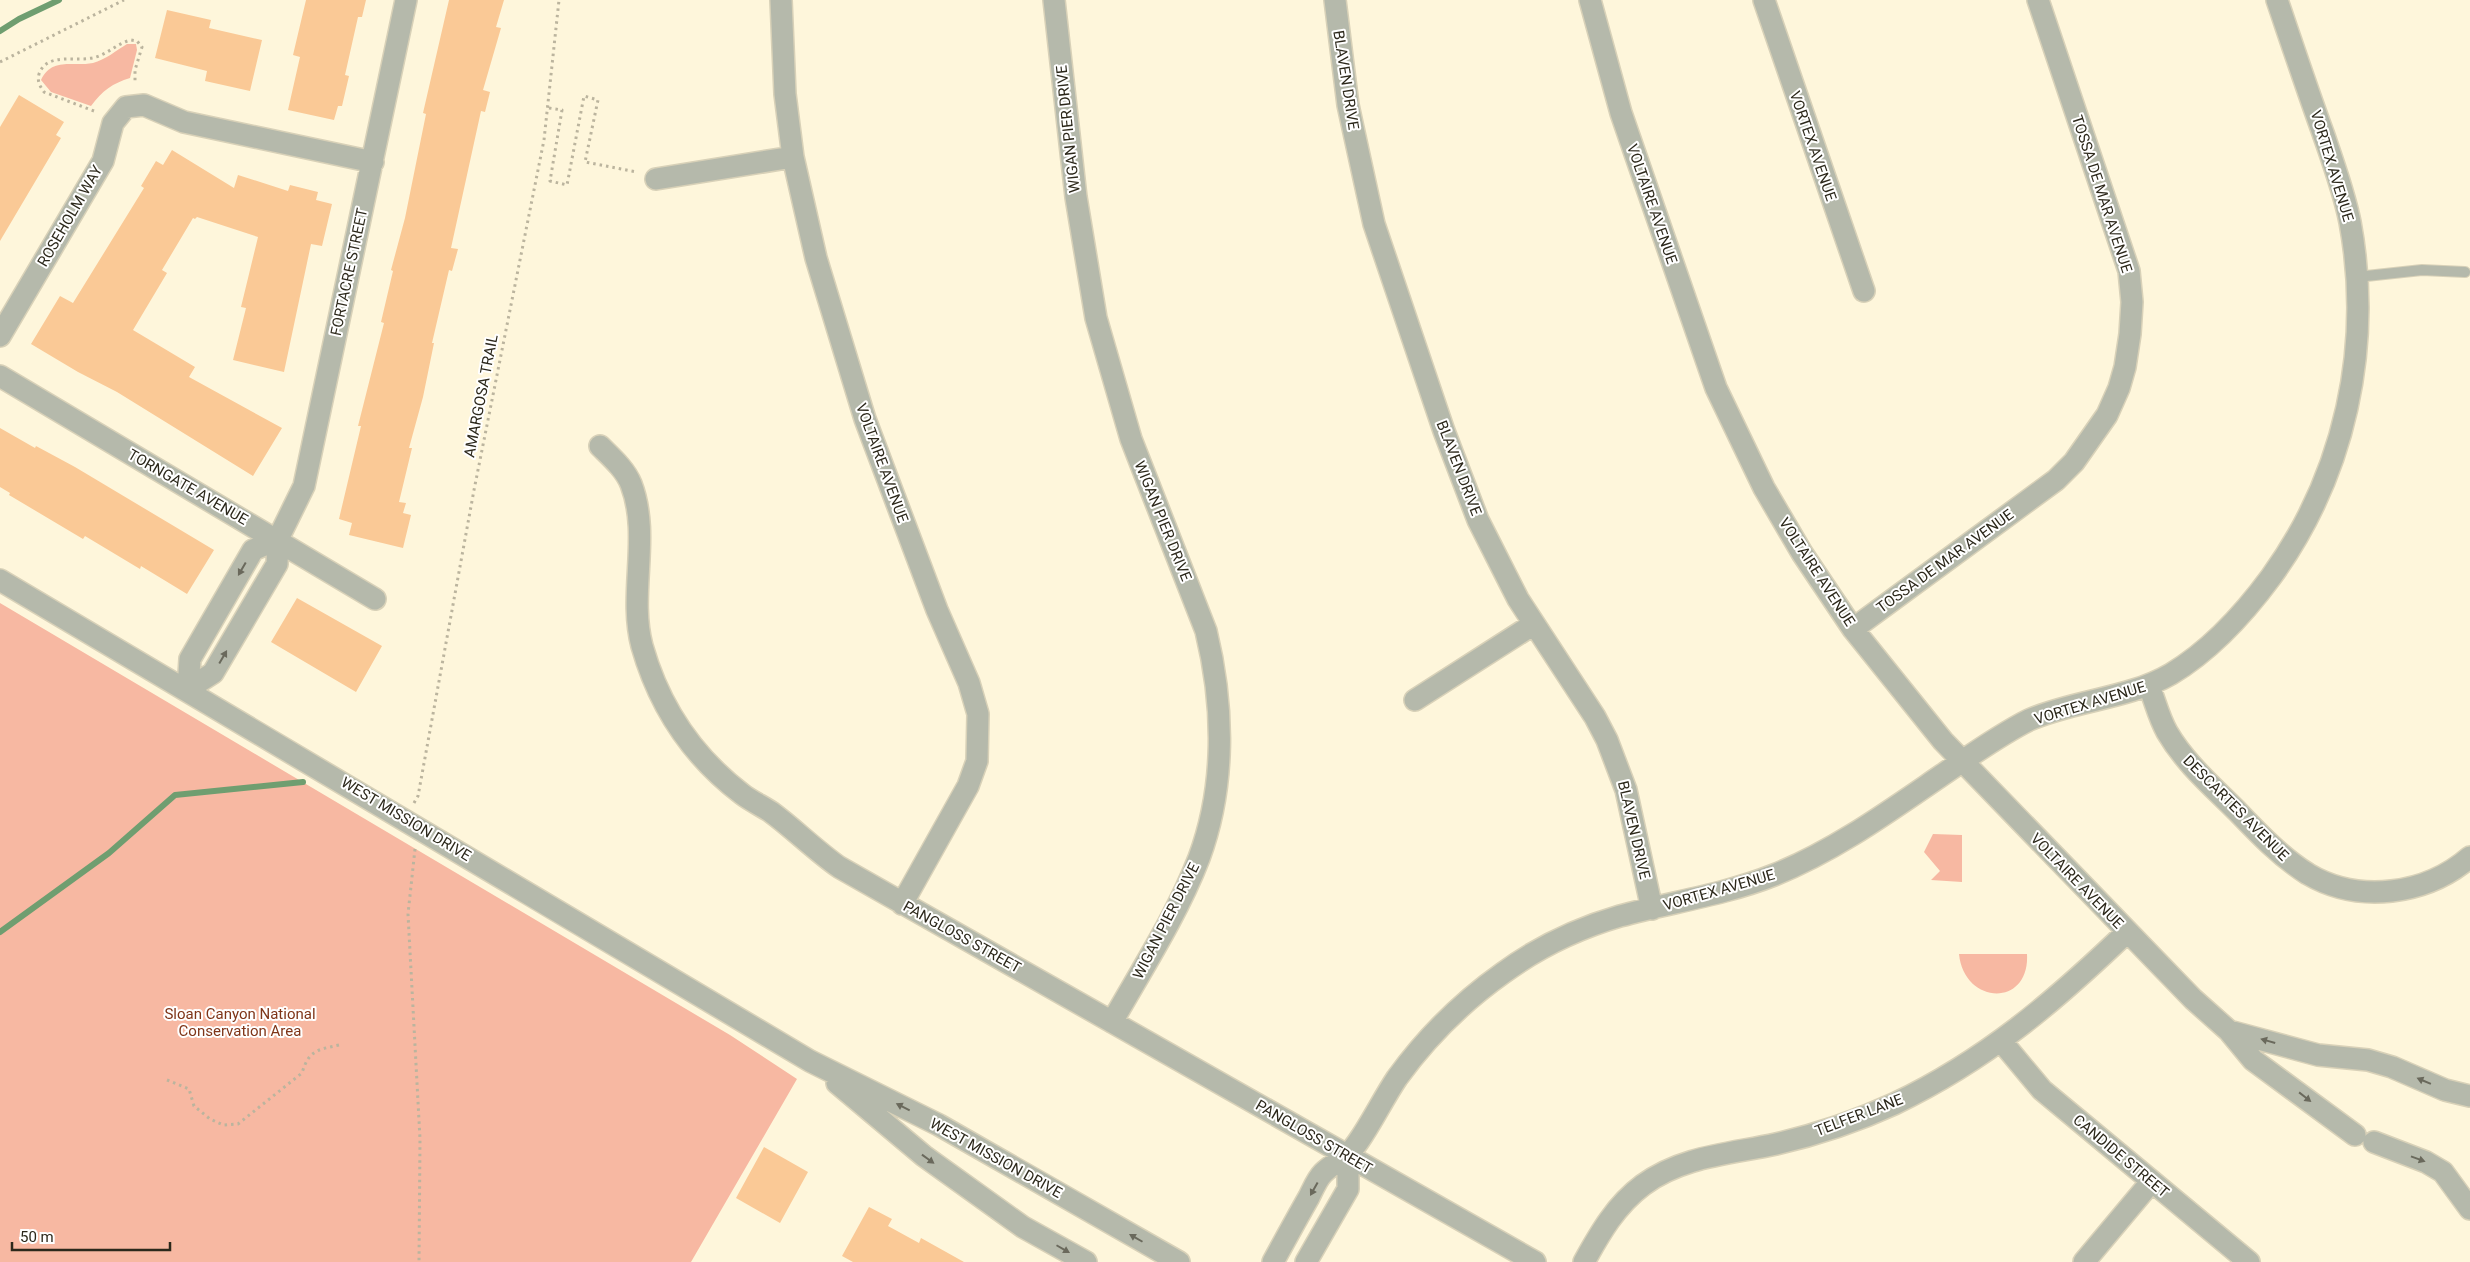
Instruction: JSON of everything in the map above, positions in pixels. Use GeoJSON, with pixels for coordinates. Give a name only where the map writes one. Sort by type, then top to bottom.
{"type":"FeatureCollection","features":[{"type":"Feature","properties":{"kind":"street","name":"FORTACRE STREET"},"geometry":{"type":"LineString","coordinates":[[188,689],[214,673],[277,564],[278,539],[304,486],[406,0]]}},
{"type":"Feature","properties":{"kind":"street","name":"VOLTAIRE AVENUE"},"geometry":{"type":"LineString","coordinates":[[781,0],[785,94],[793,157],[818,268],[865,419],[934,601],[969,683],[978,714],[977,761],[968,786],[902,904]]}},
{"type":"Feature","properties":{"kind":"street","name":"WIGAN PIER DRIVE"},"geometry":{"type":"LineString","coordinates":[[1054,0],[1076,197],[1096,318],[1130,439],[1206,631],[1214,662],[1219,717],[1219,772],[1214,800],[1199,857],[1173,913],[1112,1022]]}},
{"type":"Feature","properties":{"kind":"street","name":"BLAVEN DRIVE"},"geometry":{"type":"LineString","coordinates":[[1335,0],[1348,105],[1374,224],[1444,432],[1478,520],[1514,591],[1595,717],[1617,763],[1635,823],[1652,909]]}},
{"type":"Feature","properties":{"kind":"street","name":"VOLTAIRE AVENUE"},"geometry":{"type":"LineString","coordinates":[[1590,0],[1606,65],[1624,122],[1716,388],[1764,488],[1802,553],[1853,629],[1961,762],[2192,999],[2229,1031],[2253,1060],[2364,1138],[2443,1172],[2470,1209]]}},
{"type":"Feature","properties":{"kind":"street","name":"VORTEX AVENUE"},"geometry":{"type":"LineString","coordinates":[[1764,0],[1864,291]]}},
{"type":"Feature","properties":{"kind":"street","name":"TOSSA DE MAR AVENUE"},"geometry":{"type":"LineString","coordinates":[[1853,629],[2056,480],[2089,442],[2106,415],[2119,388],[2130,334],[2132,302],[2129,271],[2038,0]]}},
{"type":"Feature","properties":{"kind":"street","name":"VORTEX AVENUE"},"geometry":{"type":"LineString","coordinates":[[1273,1262],[1322,1173],[1348,1156],[1396,1080],[1418,1050],[1446,1020],[1475,994],[1526,958],[1566,937],[1614,918],[1738,888],[1772,876],[1812,858],[1853,834],[1961,762],[2029,721],[2067,706],[2149,686],[2196,658],[2242,614],[2284,559],[2318,499],[2333,459],[2351,392],[2358,314],[2357,278],[2344,199],[2277,0]]}},
{"type":"Feature","properties":{"kind":"street","name":"ROSEHOLM WAY"},"geometry":{"type":"LineString","coordinates":[[0,336],[103,161],[114,123],[126,108],[144,105],[184,122],[373,162]]}},
{"type":"Feature","properties":{"kind":"street"},"geometry":{"type":"LineString","coordinates":[[650,176],[793,157]]}},
{"type":"Feature","properties":{"kind":"street","name":"TORNGATE AVENUE"},"geometry":{"type":"LineString","coordinates":[[0,376],[278,539],[375,599]]}},
{"type":"Feature","properties":{"kind":"street","name":"PANGLOSS STREET"},"geometry":{"type":"LineString","coordinates":[[600,446],[620,466],[631,482],[639,524],[637,609],[642,644],[669,715],[689,744],[714,770],[742,794],[771,813],[839,867],[1535,1262]]}},
{"type":"Feature","properties":{"kind":"street","name":"WEST MISSION DRIVE"},"geometry":{"type":"LineString","coordinates":[[0,580],[188,689],[810,1061],[939,1125],[1178,1262]]}},
{"type":"Feature","properties":{"kind":"street"},"geometry":{"type":"LineString","coordinates":[[1415,700],[1534,624]]}},
{"type":"Feature","properties":{"kind":"street","name":"DESCARTES AVENUE"},"geometry":{"type":"LineString","coordinates":[[2149,686],[2166,730],[2181,754],[2284,858],[2309,875],[2335,886],[2366,892],[2396,892],[2423,884],[2447,873],[2470,856]]}},
{"type":"Feature","properties":{"kind":"street","name":"TELFER LANE"},"geometry":{"type":"LineString","coordinates":[[1584,1262],[1611,1218],[1626,1199],[1661,1173],[1682,1163],[1778,1143],[1816,1132],[1893,1104],[2002,1042],[2075,982],[2127,932]]}},
{"type":"Feature","properties":{"kind":"street","name":"VOLTAIRE AVENUE"},"geometry":{"type":"LineString","coordinates":[[2229,1031],[2318,1055],[2368,1060],[2392,1067],[2445,1090],[2470,1096]]}},
{"type":"Feature","properties":{"kind":"street","name":"CANDIDE STREET"},"geometry":{"type":"LineString","coordinates":[[2002,1042],[2042,1090],[2249,1262]]}},
{"type":"Feature","properties":{"kind":"street","name":"WEST MISSION DRIVE"},"geometry":{"type":"LineString","coordinates":[[810,1061],[924,1156],[1024,1227],[1086,1262]]}},
{"type":"Feature","properties":{"kind":"street"},"geometry":{"type":"LineString","coordinates":[[1306,1262],[1348,1189],[1348,1156]]}},
{"type":"Feature","properties":{"kind":"street"},"geometry":{"type":"LineString","coordinates":[[2084,1262],[2151,1182]]}},
{"type":"Feature","properties":{"kind":"lane"},"geometry":{"type":"LineString","coordinates":[[2357,278],[2422,270],[2464,272]]}},
{"type":"Feature","properties":{"kind":"path"},"geometry":{"type":"LineString","coordinates":[[0,62],[124,0]]}},
{"type":"Feature","properties":{"kind":"path","name":"AMARGOSA TRAIL"},"geometry":{"type":"LineString","coordinates":[[418,796],[474,490],[536,184],[549,108],[560,0]]}},
{"type":"Feature","properties":{"kind":"path"},"geometry":{"type":"LineString","coordinates":[[94,111],[44,92],[39,86],[38,78],[41,69],[57,59],[94,58],[131,40],[137,41],[142,47],[134,70],[134,83]]}},
{"type":"Feature","properties":{"kind":"path"},"geometry":{"type":"LineString","coordinates":[[549,108],[562,110],[550,181],[567,185],[584,96],[598,100],[585,162],[650,176]]}},
{"type":"Feature","properties":{"kind":"path"},"geometry":{"type":"LineString","coordinates":[[417,826],[408,914],[420,1139],[419,1262]]}},
{"type":"Feature","properties":{"kind":"path"},"geometry":{"type":"LineString","coordinates":[[167,1080],[189,1089],[194,1106],[210,1118],[224,1125],[238,1124],[302,1073],[305,1061],[314,1051],[339,1045]]}},
{"type":"Feature","properties":{"kind":"green space"},"geometry":{"type":"Polygon","coordinates":[[[127,44],[136,44],[137,50],[130,78],[108,88],[91,106],[51,92],[41,80],[51,68],[63,64],[97,62],[127,44]]]}},
{"type":"Feature","properties":{"kind":"green space","name":"Sloan Canyon National Conservation Area"},"geometry":{"type":"Polygon","coordinates":[[[0,603],[730,1035],[797,1079],[691,1262],[0,1262],[0,603]]]}},
{"type":"Feature","properties":{"kind":"green space"},"geometry":{"type":"Polygon","coordinates":[[[1933,834],[1962,835],[1962,882],[1931,880],[1940,871],[1924,852],[1933,834]]]}},
{"type":"Feature","properties":{"kind":"green space"},"geometry":{"type":"Polygon","coordinates":[[[1959,954],[2027,954],[2025,972],[2018,984],[2008,991],[1996,993],[1984,991],[1972,983],[1963,971],[1959,954]]]}},
{"type":"Feature","properties":{"kind":"building"},"geometry":{"type":"Polygon","coordinates":[[[306,0],[366,0],[362,17],[358,17],[345,75],[349,76],[342,106],[338,106],[334,120],[288,110],[300,57],[293,55],[306,0]]]}},
{"type":"Feature","properties":{"kind":"building"},"geometry":{"type":"Polygon","coordinates":[[[449,0],[504,0],[496,27],[501,28],[483,90],[490,92],[485,112],[481,111],[451,248],[458,249],[452,271],[449,270],[432,343],[434,343],[423,397],[409,448],[412,448],[399,502],[406,503],[403,513],[411,515],[403,548],[349,535],[352,523],[339,519],[361,426],[358,426],[384,323],[381,322],[393,271],[391,270],[405,218],[426,114],[423,113],[449,0]]]}},
{"type":"Feature","properties":{"kind":"building"},"geometry":{"type":"Polygon","coordinates":[[[167,10],[211,20],[209,28],[262,40],[250,91],[205,81],[207,71],[155,58],[167,10]]]}},
{"type":"Feature","properties":{"kind":"building"},"geometry":{"type":"Polygon","coordinates":[[[19,95],[64,122],[56,135],[61,138],[0,241],[0,127],[19,95]]]}},
{"type":"Feature","properties":{"kind":"building"},"geometry":{"type":"Polygon","coordinates":[[[172,150],[234,188],[238,175],[288,191],[290,185],[318,192],[316,200],[332,204],[322,246],[311,244],[284,372],[233,360],[246,308],[241,307],[258,237],[197,217],[193,218],[162,270],[167,273],[133,330],[195,367],[189,377],[282,428],[253,476],[117,392],[78,372],[31,344],[60,296],[73,303],[144,188],[141,186],[156,161],[163,165],[172,150]]]}},
{"type":"Feature","properties":{"kind":"building"},"geometry":{"type":"Polygon","coordinates":[[[0,428],[35,448],[36,446],[75,467],[214,550],[187,594],[141,566],[140,569],[85,536],[83,539],[9,495],[10,493],[0,487],[0,428]]]}},
{"type":"Feature","properties":{"kind":"building"},"geometry":{"type":"Polygon","coordinates":[[[297,598],[382,646],[356,692],[271,642],[297,598]]]}},
{"type":"Feature","properties":{"kind":"building"},"geometry":{"type":"Polygon","coordinates":[[[764,1147],[808,1172],[780,1223],[736,1198],[764,1147]]]}},
{"type":"Feature","properties":{"kind":"building"},"geometry":{"type":"Polygon","coordinates":[[[869,1207],[892,1219],[888,1226],[919,1243],[921,1238],[964,1262],[853,1262],[842,1256],[869,1207]]]}},
{"type":"Feature","properties":{"kind":"waterway"},"geometry":{"type":"LineString","coordinates":[[0,31],[19,19],[59,0]]}},
{"type":"Feature","properties":{"kind":"waterway"},"geometry":{"type":"LineString","coordinates":[[0,932],[109,853],[175,795],[303,782]]}}]}
